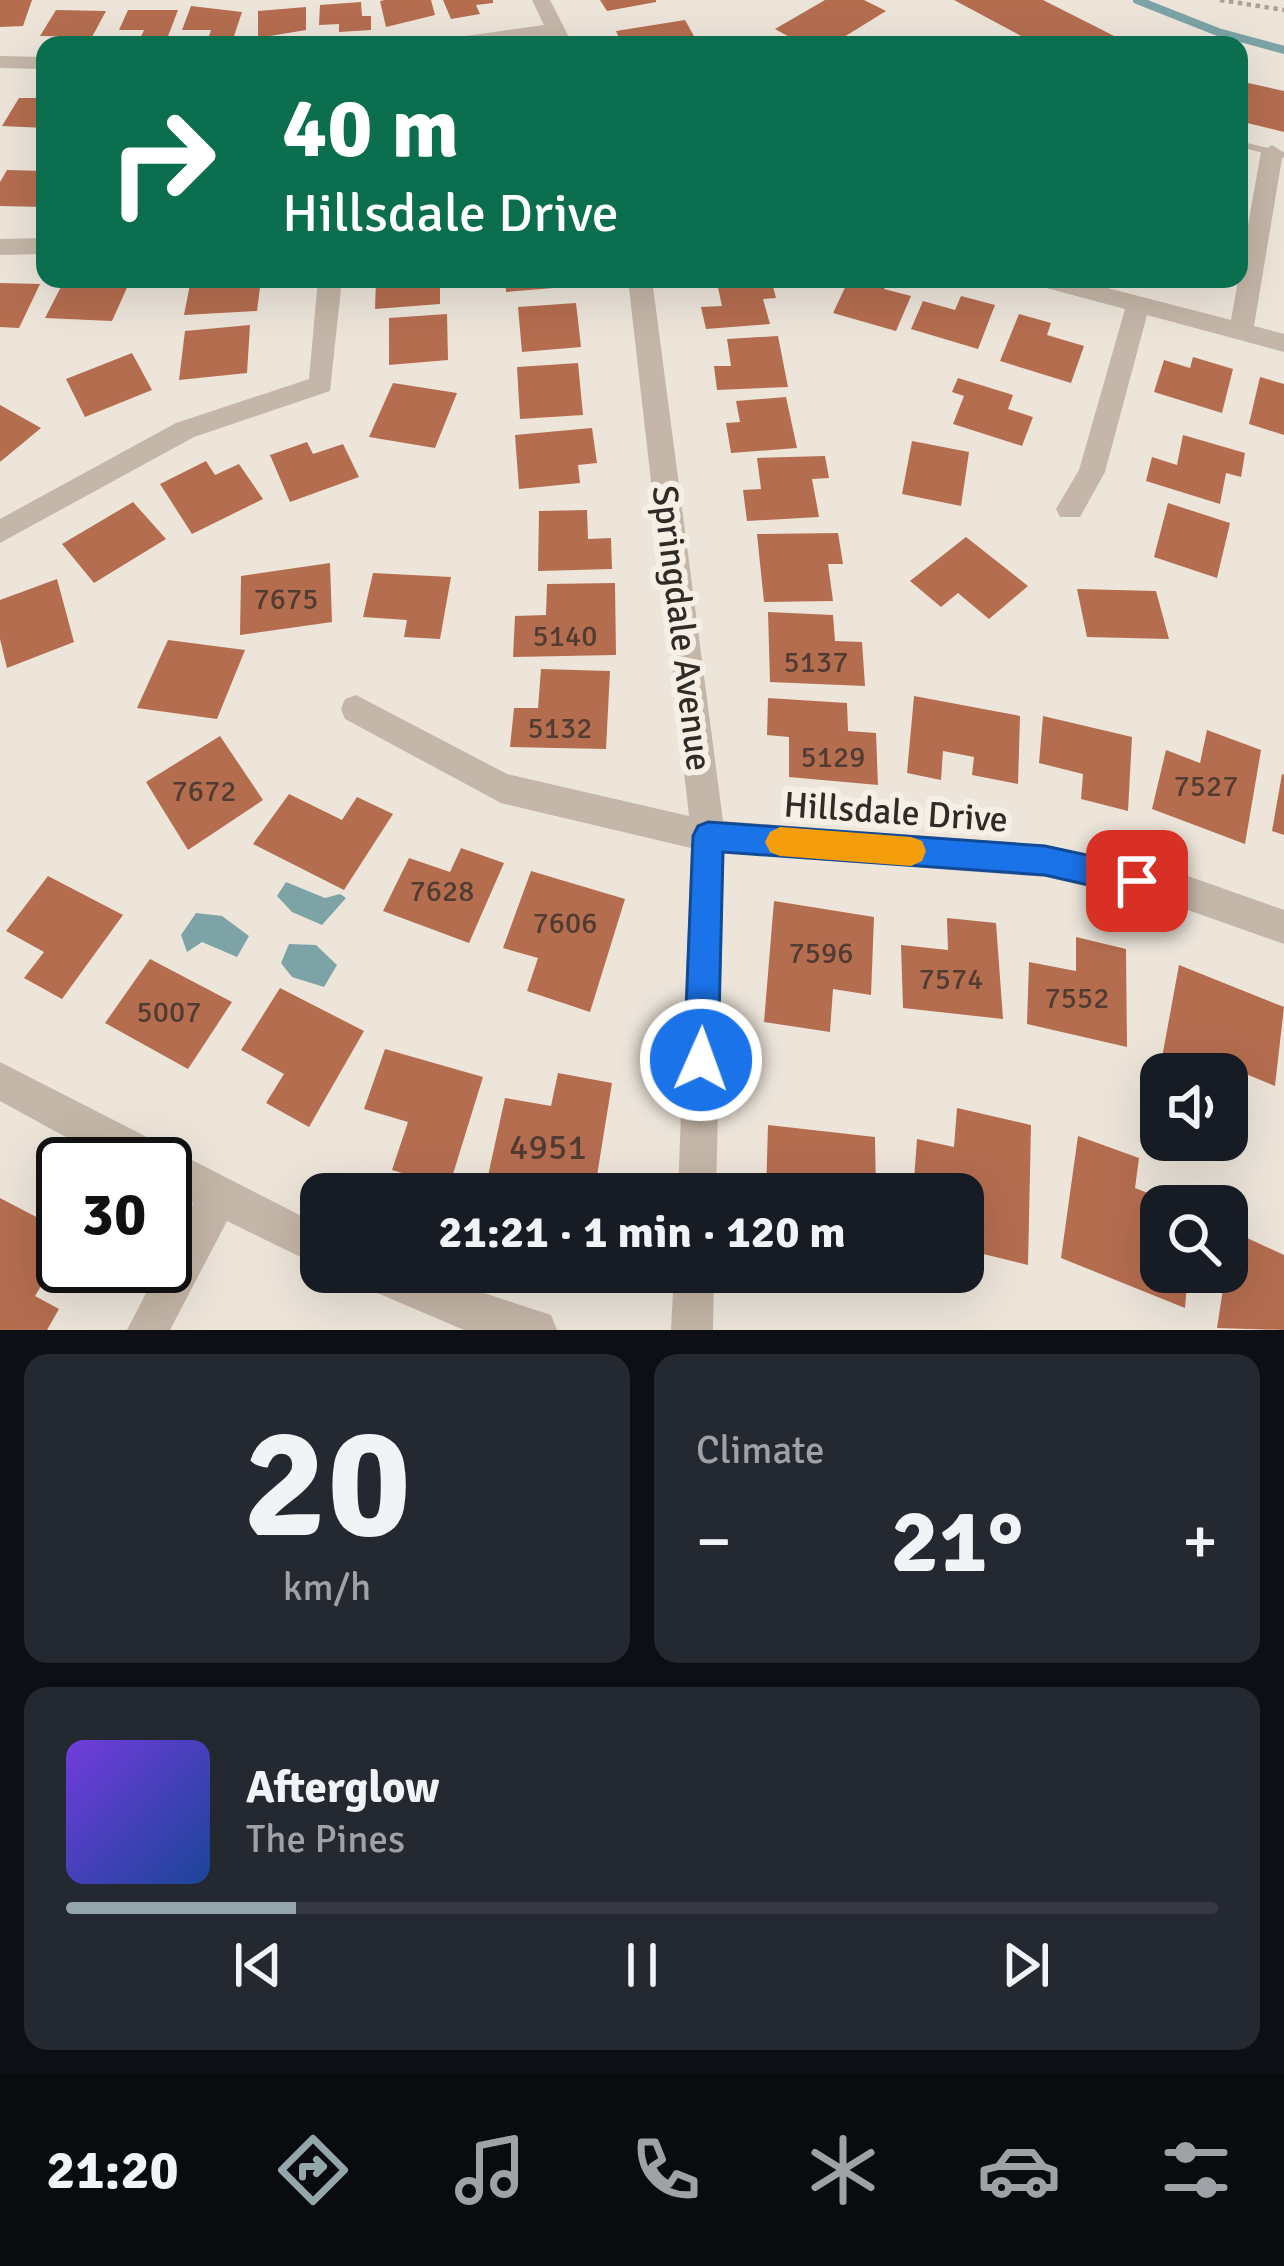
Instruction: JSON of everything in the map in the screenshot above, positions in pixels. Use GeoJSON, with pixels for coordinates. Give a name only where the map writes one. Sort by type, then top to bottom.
{"type":"FeatureCollection","features":[{"type":"Feature","properties":{"kind":"street"},"geometry":{"type":"LineString","coordinates":[[541,0],[559,36]]}},
{"type":"Feature","properties":{"kind":"street"},"geometry":{"type":"LineString","coordinates":[[0,62],[36,62]]}},
{"type":"Feature","properties":{"kind":"street"},"geometry":{"type":"LineString","coordinates":[[1241,331],[1278,153]]}},
{"type":"Feature","properties":{"kind":"street"},"geometry":{"type":"LineString","coordinates":[[0,248],[36,246]]}},
{"type":"Feature","properties":{"kind":"street"},"geometry":{"type":"LineString","coordinates":[[0,532],[185,430],[321,384],[329,288]]}},
{"type":"Feature","properties":{"kind":"street","name":"Springdale Avenue"},"geometry":{"type":"LineString","coordinates":[[641,288],[708,836],[698,1173]]}},
{"type":"Feature","properties":{"kind":"street"},"geometry":{"type":"LineString","coordinates":[[1077,288],[1284,343]]}},
{"type":"Feature","properties":{"kind":"street"},"geometry":{"type":"LineString","coordinates":[[1070,509],[1092,472],[1138,304]]}},
{"type":"Feature","properties":{"kind":"street","name":"Hillsdale Drive"},"geometry":{"type":"LineString","coordinates":[[356,710],[501,788],[708,836],[1045,861],[1183,891],[1284,927]]}},
{"type":"Feature","properties":{"kind":"street"},"geometry":{"type":"LineString","coordinates":[[0,1081],[103,1137]]}},
{"type":"Feature","properties":{"kind":"street"},"geometry":{"type":"LineString","coordinates":[[192,1185],[300,1237]]}},
{"type":"Feature","properties":{"kind":"street"},"geometry":{"type":"LineString","coordinates":[[148,1330],[217,1199]]}},
{"type":"Feature","properties":{"kind":"street"},"geometry":{"type":"LineString","coordinates":[[420,1293],[536,1330]]}},
{"type":"Feature","properties":{"kind":"street"},"geometry":{"type":"LineString","coordinates":[[692,1330],[693,1293]]}},
{"type":"Feature","properties":{"kind":"lane"},"geometry":{"type":"LineString","coordinates":[[1248,146],[1278,153]]}},
{"type":"Feature","properties":{"kind":"path"},"geometry":{"type":"LineString","coordinates":[[1220,0],[1284,10]]}},
{"type":"Feature","properties":{"kind":"water"},"geometry":{"type":"Polygon","coordinates":[[[286,882],[325,898],[340,894],[346,898],[322,925],[292,912],[277,896],[286,882]]]}},
{"type":"Feature","properties":{"kind":"water"},"geometry":{"type":"Polygon","coordinates":[[[196,913],[222,916],[249,936],[237,957],[202,942],[187,952],[181,935],[196,913]]]}},
{"type":"Feature","properties":{"kind":"water"},"geometry":{"type":"Polygon","coordinates":[[[289,944],[316,945],[337,965],[324,987],[292,977],[281,963],[289,944]]]}},
{"type":"Feature","properties":{"kind":"building"},"geometry":{"type":"Polygon","coordinates":[[[0,0],[32,0],[23,26],[0,27],[0,0]]]}},
{"type":"Feature","properties":{"kind":"building"},"geometry":{"type":"Polygon","coordinates":[[[431,0],[435,15],[386,27],[380,1],[431,0]]]}},
{"type":"Feature","properties":{"kind":"building"},"geometry":{"type":"Polygon","coordinates":[[[443,0],[493,3],[476,5],[480,14],[451,19],[443,0]]]}},
{"type":"Feature","properties":{"kind":"building"},"geometry":{"type":"Polygon","coordinates":[[[600,0],[656,0],[656,2],[607,11],[600,0]]]}},
{"type":"Feature","properties":{"kind":"building"},"geometry":{"type":"Polygon","coordinates":[[[825,0],[864,0],[886,11],[846,36],[788,36],[775,29],[825,0]]]}},
{"type":"Feature","properties":{"kind":"building"},"geometry":{"type":"Polygon","coordinates":[[[954,0],[1043,0],[1114,36],[1021,36],[954,0]]]}},
{"type":"Feature","properties":{"kind":"building"},"geometry":{"type":"Polygon","coordinates":[[[361,2],[362,16],[371,16],[371,30],[339,32],[339,24],[319,25],[320,5],[361,2]]]}},
{"type":"Feature","properties":{"kind":"building"},"geometry":{"type":"Polygon","coordinates":[[[191,6],[242,12],[234,36],[182,30],[191,6]]]}},
{"type":"Feature","properties":{"kind":"building"},"geometry":{"type":"Polygon","coordinates":[[[306,7],[306,30],[258,36],[258,11],[306,7]]]}},
{"type":"Feature","properties":{"kind":"building"},"geometry":{"type":"Polygon","coordinates":[[[56,10],[106,11],[93,36],[40,36],[56,10]]]}},
{"type":"Feature","properties":{"kind":"building"},"geometry":{"type":"Polygon","coordinates":[[[128,10],[178,10],[168,36],[119,30],[128,10]]]}},
{"type":"Feature","properties":{"kind":"building"},"geometry":{"type":"Polygon","coordinates":[[[685,20],[694,36],[618,36],[616,31],[685,20]]]}},
{"type":"Feature","properties":{"kind":"building"},"geometry":{"type":"Polygon","coordinates":[[[1248,83],[1284,91],[1284,132],[1248,123],[1248,83]]]}},
{"type":"Feature","properties":{"kind":"building"},"geometry":{"type":"Polygon","coordinates":[[[19,98],[36,98],[36,128],[2,126],[19,98]]]}},
{"type":"Feature","properties":{"kind":"building"},"geometry":{"type":"Polygon","coordinates":[[[7,170],[36,171],[36,207],[0,206],[0,182],[7,170]]]}},
{"type":"Feature","properties":{"kind":"building"},"geometry":{"type":"Polygon","coordinates":[[[0,283],[36,284],[19,328],[0,327],[0,283]]]}},
{"type":"Feature","properties":{"kind":"building"},"geometry":{"type":"Polygon","coordinates":[[[60,288],[127,288],[112,321],[45,318],[60,288]]]}},
{"type":"Feature","properties":{"kind":"building"},"geometry":{"type":"Polygon","coordinates":[[[189,288],[260,288],[257,311],[184,315],[189,288]]]}},
{"type":"Feature","properties":{"kind":"building"},"geometry":{"type":"Polygon","coordinates":[[[376,288],[440,288],[440,304],[375,309],[376,288]]]}},
{"type":"Feature","properties":{"kind":"building"},"geometry":{"type":"Polygon","coordinates":[[[506,288],[554,288],[506,292],[506,288]]]}},
{"type":"Feature","properties":{"kind":"building"},"geometry":{"type":"Polygon","coordinates":[[[718,288],[773,288],[776,298],[763,299],[770,324],[706,329],[701,307],[722,306],[718,288]]]}},
{"type":"Feature","properties":{"kind":"building"},"geometry":{"type":"Polygon","coordinates":[[[845,288],[884,288],[911,296],[896,331],[833,313],[845,288]]]}},
{"type":"Feature","properties":{"kind":"building"},"geometry":{"type":"Polygon","coordinates":[[[961,296],[995,305],[978,349],[911,329],[923,301],[955,310],[961,296]]]}},
{"type":"Feature","properties":{"kind":"building"},"geometry":{"type":"Polygon","coordinates":[[[576,303],[581,347],[522,352],[518,307],[576,303]]]}},
{"type":"Feature","properties":{"kind":"building"},"geometry":{"type":"Polygon","coordinates":[[[447,314],[448,360],[389,365],[389,318],[447,314]]]}},
{"type":"Feature","properties":{"kind":"building"},"geometry":{"type":"Polygon","coordinates":[[[1019,314],[1051,323],[1047,335],[1084,346],[1071,383],[1000,361],[1019,314]]]}},
{"type":"Feature","properties":{"kind":"building"},"geometry":{"type":"Polygon","coordinates":[[[250,325],[247,373],[179,380],[185,331],[250,325]]]}},
{"type":"Feature","properties":{"kind":"building"},"geometry":{"type":"Polygon","coordinates":[[[778,336],[788,387],[717,390],[714,366],[731,366],[727,339],[778,336]]]}},
{"type":"Feature","properties":{"kind":"building"},"geometry":{"type":"Polygon","coordinates":[[[132,353],[152,390],[85,417],[66,379],[132,353]]]}},
{"type":"Feature","properties":{"kind":"building"},"geometry":{"type":"Polygon","coordinates":[[[1193,357],[1233,369],[1222,413],[1154,392],[1164,360],[1190,368],[1193,357]]]}},
{"type":"Feature","properties":{"kind":"building"},"geometry":{"type":"Polygon","coordinates":[[[578,363],[583,415],[520,419],[517,367],[578,363]]]}},
{"type":"Feature","properties":{"kind":"building"},"geometry":{"type":"Polygon","coordinates":[[[1260,377],[1284,384],[1284,435],[1249,424],[1260,377]]]}},
{"type":"Feature","properties":{"kind":"building"},"geometry":{"type":"Polygon","coordinates":[[[958,378],[1013,395],[1008,409],[1033,417],[1022,446],[953,424],[964,396],[952,392],[958,378]]]}},
{"type":"Feature","properties":{"kind":"building"},"geometry":{"type":"Polygon","coordinates":[[[393,383],[457,393],[435,448],[369,437],[393,383]]]}},
{"type":"Feature","properties":{"kind":"building"},"geometry":{"type":"Polygon","coordinates":[[[786,397],[797,448],[731,453],[726,423],[740,422],[736,401],[786,397]]]}},
{"type":"Feature","properties":{"kind":"building"},"geometry":{"type":"Polygon","coordinates":[[[0,405],[41,428],[0,462],[0,405]]]}},
{"type":"Feature","properties":{"kind":"building"},"geometry":{"type":"Polygon","coordinates":[[[592,428],[597,463],[578,465],[580,483],[519,489],[515,435],[592,428]]]}},
{"type":"Feature","properties":{"kind":"building"},"geometry":{"type":"Polygon","coordinates":[[[1183,435],[1245,453],[1241,477],[1226,473],[1220,504],[1146,481],[1152,457],[1177,465],[1183,435]]]}},
{"type":"Feature","properties":{"kind":"building"},"geometry":{"type":"Polygon","coordinates":[[[912,441],[969,452],[961,506],[902,494],[912,441]]]}},
{"type":"Feature","properties":{"kind":"building"},"geometry":{"type":"Polygon","coordinates":[[[307,442],[313,454],[343,444],[359,477],[290,502],[270,455],[307,442]]]}},
{"type":"Feature","properties":{"kind":"building"},"geometry":{"type":"Polygon","coordinates":[[[825,456],[829,478],[812,479],[819,517],[747,521],[743,490],[761,489],[757,458],[825,456]]]}},
{"type":"Feature","properties":{"kind":"building"},"geometry":{"type":"Polygon","coordinates":[[[206,461],[215,475],[239,464],[263,499],[192,534],[160,484],[206,461]]]}},
{"type":"Feature","properties":{"kind":"building"},"geometry":{"type":"Polygon","coordinates":[[[133,502],[166,539],[94,583],[62,544],[133,502]]]}},
{"type":"Feature","properties":{"kind":"building"},"geometry":{"type":"Polygon","coordinates":[[[1168,503],[1230,523],[1217,578],[1154,557],[1168,503]]]}},
{"type":"Feature","properties":{"kind":"building"},"geometry":{"type":"Polygon","coordinates":[[[587,510],[588,539],[611,538],[612,569],[538,571],[539,511],[587,510]]]}},
{"type":"Feature","properties":{"kind":"building"},"geometry":{"type":"Polygon","coordinates":[[[838,533],[843,564],[828,564],[833,601],[764,602],[757,534],[838,533]]]}},
{"type":"Feature","properties":{"kind":"building"},"geometry":{"type":"Polygon","coordinates":[[[966,537],[1028,586],[989,619],[958,593],[941,607],[910,581],[966,537]]]}},
{"type":"Feature","properties":{"kind":"building"},"geometry":{"type":"Polygon","coordinates":[[[330,563],[332,622],[240,635],[241,576],[330,563]]]}},
{"type":"Feature","properties":{"kind":"building"},"geometry":{"type":"Polygon","coordinates":[[[373,573],[451,577],[440,639],[404,637],[407,620],[363,617],[373,573]]]}},
{"type":"Feature","properties":{"kind":"building"},"geometry":{"type":"Polygon","coordinates":[[[57,579],[74,642],[7,668],[0,639],[0,600],[57,579]]]}},
{"type":"Feature","properties":{"kind":"building"},"geometry":{"type":"Polygon","coordinates":[[[615,583],[616,655],[513,657],[515,616],[546,615],[547,584],[615,583]]]}},
{"type":"Feature","properties":{"kind":"building"},"geometry":{"type":"Polygon","coordinates":[[[1077,589],[1156,591],[1169,639],[1087,637],[1077,589]]]}},
{"type":"Feature","properties":{"kind":"building"},"geometry":{"type":"Polygon","coordinates":[[[768,612],[833,615],[835,641],[862,642],[865,686],[770,682],[768,612]]]}},
{"type":"Feature","properties":{"kind":"building"},"geometry":{"type":"Polygon","coordinates":[[[168,640],[245,650],[217,719],[137,708],[168,640]]]}},
{"type":"Feature","properties":{"kind":"building"},"geometry":{"type":"Polygon","coordinates":[[[541,669],[610,671],[606,749],[510,747],[514,708],[538,708],[541,669]]]}},
{"type":"Feature","properties":{"kind":"building"},"geometry":{"type":"Polygon","coordinates":[[[914,696],[1020,716],[1018,784],[972,775],[974,757],[943,751],[941,780],[907,773],[914,696]]]}},
{"type":"Feature","properties":{"kind":"building"},"geometry":{"type":"Polygon","coordinates":[[[768,698],[847,703],[848,731],[876,733],[878,785],[789,777],[789,737],[767,735],[768,698]]]}},
{"type":"Feature","properties":{"kind":"building"},"geometry":{"type":"Polygon","coordinates":[[[1043,716],[1132,737],[1128,811],[1081,799],[1083,774],[1039,763],[1043,716]]]}},
{"type":"Feature","properties":{"kind":"building"},"geometry":{"type":"Polygon","coordinates":[[[1207,730],[1261,750],[1245,844],[1152,809],[1166,750],[1200,763],[1207,730]]]}},
{"type":"Feature","properties":{"kind":"building"},"geometry":{"type":"Polygon","coordinates":[[[220,736],[263,800],[188,850],[146,782],[220,736]]]}},
{"type":"Feature","properties":{"kind":"building"},"geometry":{"type":"Polygon","coordinates":[[[1284,775],[1284,835],[1272,831],[1284,775]]]}},
{"type":"Feature","properties":{"kind":"building"},"geometry":{"type":"Polygon","coordinates":[[[289,794],[342,820],[357,797],[393,814],[344,890],[253,844],[289,794]]]}},
{"type":"Feature","properties":{"kind":"building"},"geometry":{"type":"Polygon","coordinates":[[[461,848],[504,863],[469,943],[383,911],[409,858],[450,872],[461,848]]]}},
{"type":"Feature","properties":{"kind":"building"},"geometry":{"type":"Polygon","coordinates":[[[531,871],[625,899],[590,1012],[527,991],[538,958],[503,948],[531,871]]]}},
{"type":"Feature","properties":{"kind":"building"},"geometry":{"type":"Polygon","coordinates":[[[48,876],[123,915],[62,999],[24,978],[44,952],[6,931],[48,876]]]}},
{"type":"Feature","properties":{"kind":"building"},"geometry":{"type":"Polygon","coordinates":[[[774,901],[874,917],[871,995],[833,989],[830,1032],[764,1022],[774,901]]]}},
{"type":"Feature","properties":{"kind":"building"},"geometry":{"type":"Polygon","coordinates":[[[947,918],[996,923],[1003,1019],[903,1008],[901,945],[948,950],[947,918]]]}},
{"type":"Feature","properties":{"kind":"building"},"geometry":{"type":"Polygon","coordinates":[[[1076,937],[1126,949],[1127,1047],[1027,1024],[1029,962],[1076,971],[1076,937]]]}},
{"type":"Feature","properties":{"kind":"building"},"geometry":{"type":"Polygon","coordinates":[[[150,959],[232,1002],[188,1069],[105,1023],[150,959]]]}},
{"type":"Feature","properties":{"kind":"building"},"geometry":{"type":"Polygon","coordinates":[[[1179,965],[1284,1007],[1275,1086],[1248,1075],[1248,1053],[1163,1053],[1179,965]]]}},
{"type":"Feature","properties":{"kind":"building"},"geometry":{"type":"Polygon","coordinates":[[[280,988],[364,1031],[309,1127],[266,1103],[284,1074],[241,1050],[280,988]]]}},
{"type":"Feature","properties":{"kind":"building"},"geometry":{"type":"Polygon","coordinates":[[[385,1049],[483,1077],[453,1173],[392,1170],[408,1122],[364,1109],[385,1049]]]}},
{"type":"Feature","properties":{"kind":"building"},"geometry":{"type":"Polygon","coordinates":[[[558,1073],[612,1083],[597,1173],[489,1173],[505,1098],[551,1106],[558,1073]]]}},
{"type":"Feature","properties":{"kind":"building"},"geometry":{"type":"Polygon","coordinates":[[[957,1108],[1031,1125],[1028,1265],[984,1254],[984,1173],[915,1173],[917,1139],[954,1147],[957,1108]]]}},
{"type":"Feature","properties":{"kind":"building"},"geometry":{"type":"Polygon","coordinates":[[[768,1125],[875,1137],[876,1173],[767,1173],[768,1125]]]}},
{"type":"Feature","properties":{"kind":"building"},"geometry":{"type":"Polygon","coordinates":[[[1078,1136],[1139,1158],[1135,1188],[1140,1190],[1140,1290],[1061,1258],[1078,1136]]]}},
{"type":"Feature","properties":{"kind":"building"},"geometry":{"type":"Polygon","coordinates":[[[0,1198],[36,1217],[35,1296],[59,1309],[47,1330],[0,1330],[0,1198]]]}},
{"type":"Feature","properties":{"kind":"building"},"geometry":{"type":"Polygon","coordinates":[[[1248,1238],[1284,1255],[1284,1330],[1217,1328],[1222,1293],[1248,1293],[1248,1238]]]}},
{"type":"Feature","properties":{"kind":"building"},"geometry":{"type":"Polygon","coordinates":[[[1148,1293],[1186,1293],[1185,1308],[1148,1293]]]}},
{"type":"Feature","properties":{"kind":"waterway"},"geometry":{"type":"LineString","coordinates":[[1137,0],[1233,36]]}},
{"type":"Feature","properties":{"kind":"waterway"},"geometry":{"type":"LineString","coordinates":[[1248,40],[1284,50]]}},
{"type":"Feature","properties":{"kind":"slow traffic"},"geometry":{"type":"LineString","coordinates":[[780,842],[911,851]]}},
{"type":"Feature","properties":{"kind":"route"},"geometry":{"type":"LineString","coordinates":[[701,1060],[708,836],[1045,861],[1137,881]]}}]}
